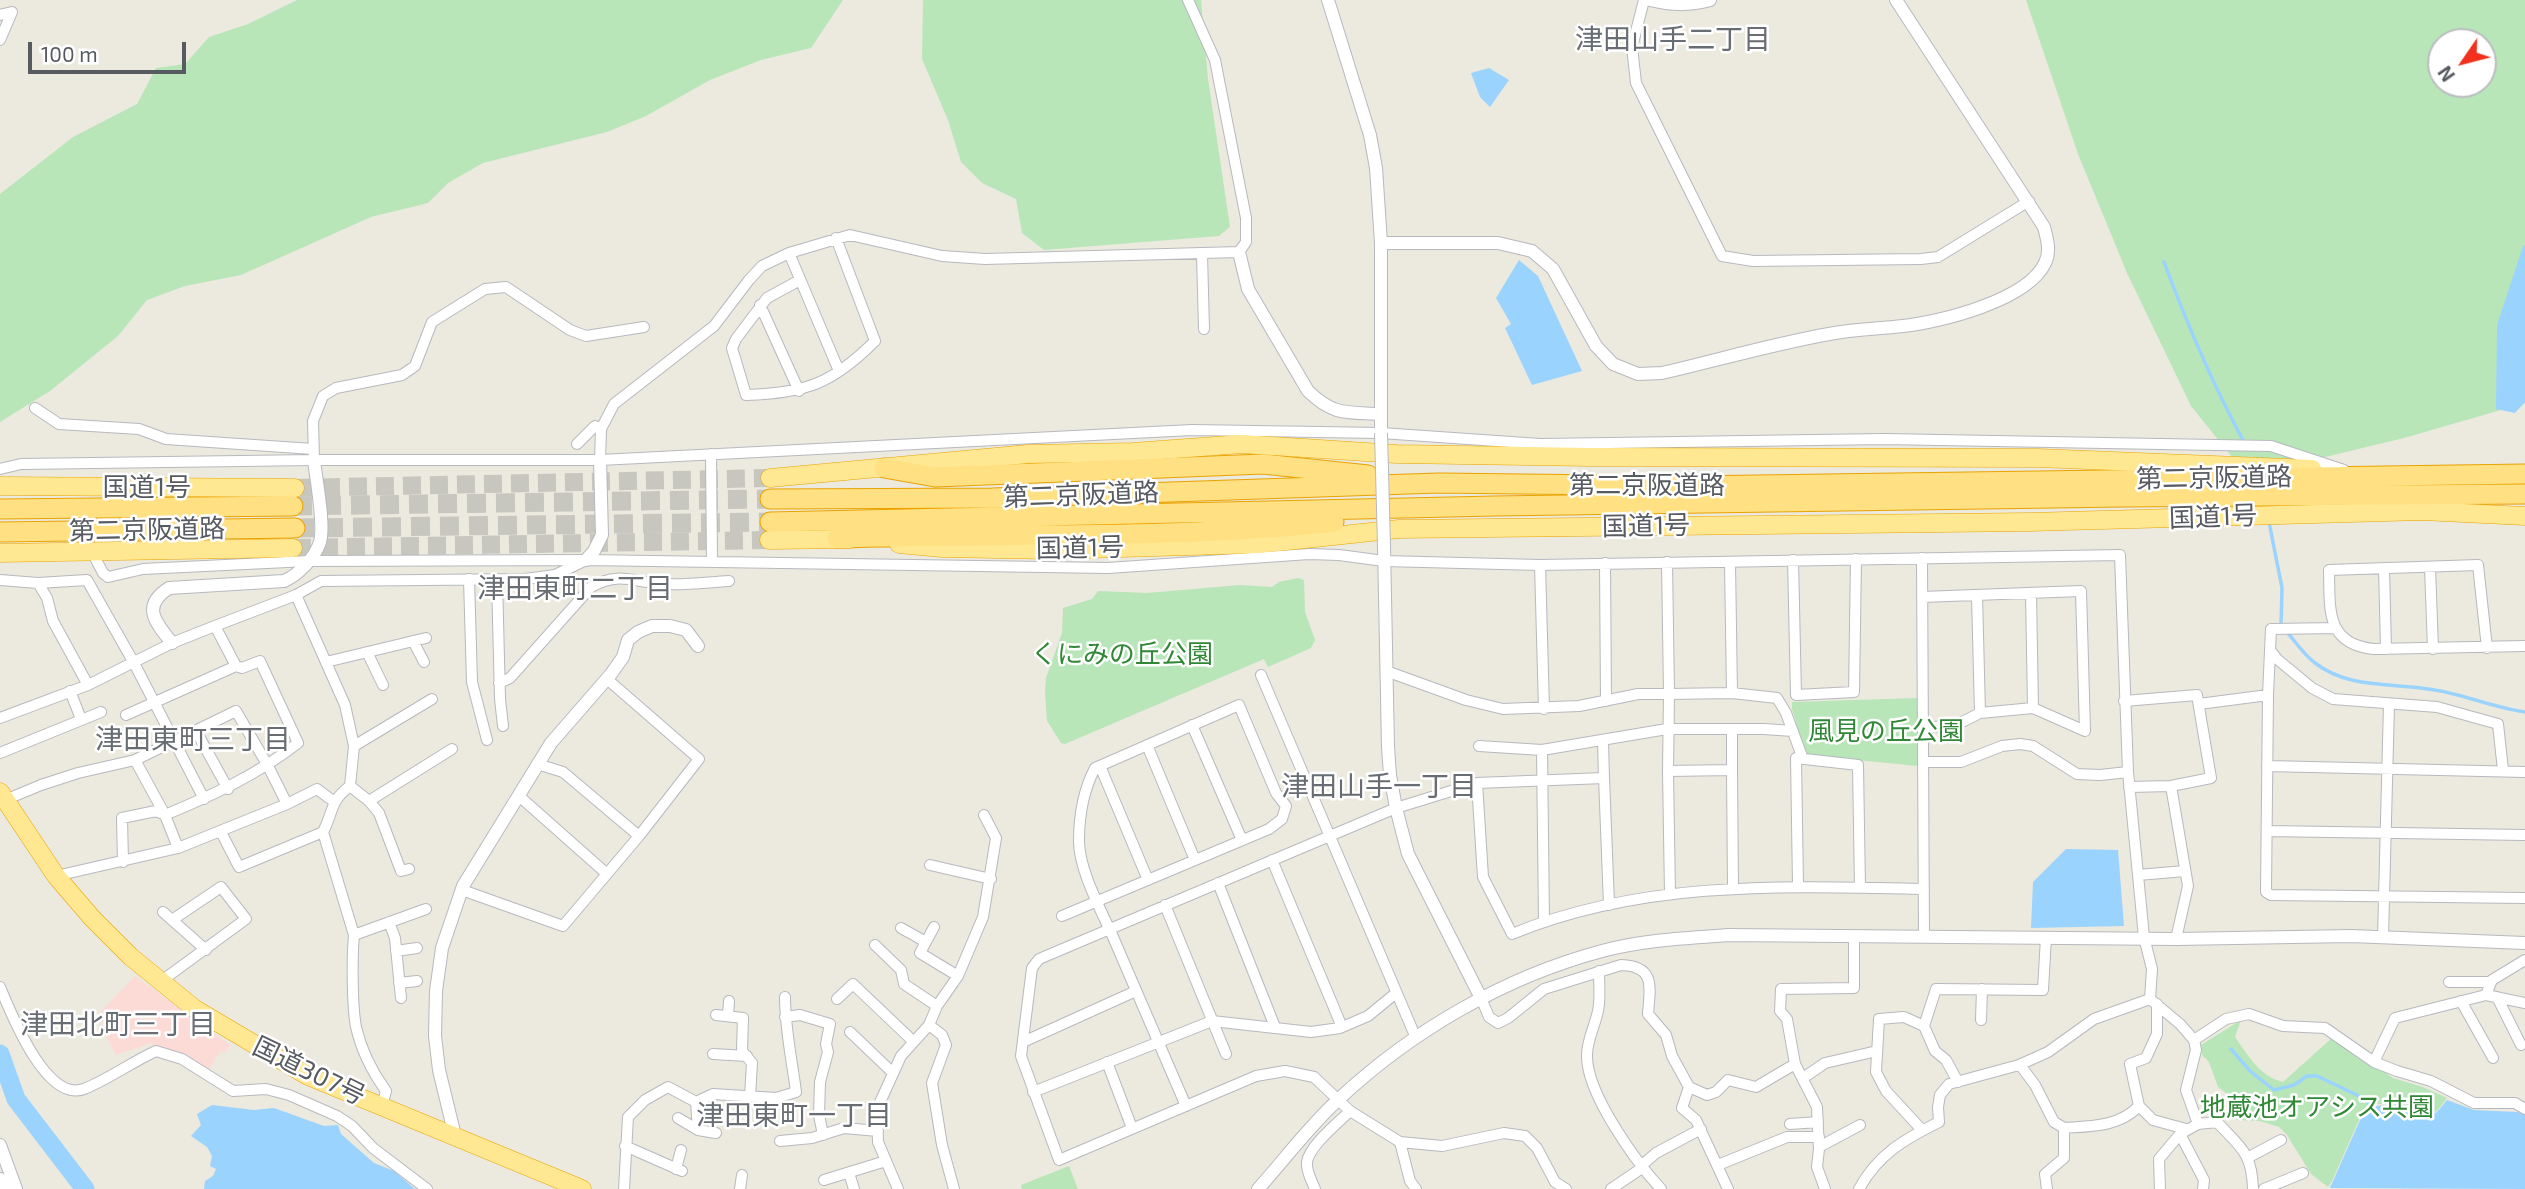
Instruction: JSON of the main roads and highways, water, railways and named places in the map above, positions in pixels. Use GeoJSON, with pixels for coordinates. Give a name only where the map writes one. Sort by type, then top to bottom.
{"type":"FeatureCollection","features":[{"type":"Feature","properties":{"kind":"highway","name":"国道1号"},"geometry":{"type":"LineString","coordinates":[[770,478],[1028,454],[1133,452],[1242,444],[1397,454],[2038,458],[2423,471],[2525,466]]}},
{"type":"Feature","properties":{"kind":"highway"},"geometry":{"type":"LineString","coordinates":[[884,468],[935,477],[1264,464],[1439,483]]}},
{"type":"Feature","properties":{"kind":"highway","name":"第二京阪道路"},"geometry":{"type":"LineString","coordinates":[[770,499],[992,498],[1439,483],[1688,486],[2423,471],[2525,474]]}},
{"type":"Feature","properties":{"kind":"highway","name":"国道1号"},"geometry":{"type":"LineString","coordinates":[[0,486],[294,497]]}},
{"type":"Feature","properties":{"kind":"highway","name":"第二京阪道路"},"geometry":{"type":"LineString","coordinates":[[770,531],[1457,508],[2525,494]]}},
{"type":"Feature","properties":{"kind":"highway","name":"第二京阪道路"},"geometry":{"type":"LineString","coordinates":[[0,509],[294,497]]}},
{"type":"Feature","properties":{"kind":"highway"},"geometry":{"type":"LineString","coordinates":[[837,538],[1270,529],[1457,508]]}},
{"type":"Feature","properties":{"kind":"highway","name":"国道1号"},"geometry":{"type":"LineString","coordinates":[[770,531],[942,548],[1052,550],[1258,544],[1399,529],[2030,522],[2422,510],[2525,516]]}},
{"type":"Feature","properties":{"kind":"highway","name":"第二京阪道路"},"geometry":{"type":"LineString","coordinates":[[0,532],[295,528]]}},
{"type":"Feature","properties":{"kind":"highway"},"geometry":{"type":"LineString","coordinates":[[0,553],[293,548]]}},
{"type":"Feature","properties":{"kind":"highway","name":"国道307号"},"geometry":{"type":"LineString","coordinates":[[3,796],[56,876],[92,919],[160,982],[195,1009],[308,1076],[582,1189]]}},
{"type":"Feature","properties":{"kind":"water"},"geometry":{"type":"Polygon","coordinates":[[[1489,68],[1509,80],[1490,107],[1480,97],[1471,73],[1489,68]]]}},
{"type":"Feature","properties":{"kind":"water"},"geometry":{"type":"Polygon","coordinates":[[[2525,245],[2525,402],[2515,413],[2496,409],[2497,325],[2525,245]]]}},
{"type":"Feature","properties":{"kind":"water"},"geometry":{"type":"Polygon","coordinates":[[[1519,260],[1538,276],[1582,371],[1532,385],[1505,328],[1511,324],[1496,298],[1519,260]]]}},
{"type":"Feature","properties":{"kind":"water"},"geometry":{"type":"Polygon","coordinates":[[[2066,849],[2118,850],[2124,926],[2031,928],[2033,882],[2066,849]]]}},
{"type":"Feature","properties":{"kind":"water"},"geometry":{"type":"Polygon","coordinates":[[[2447,1100],[2474,1110],[2517,1112],[2525,1115],[2525,1189],[2330,1188],[2364,1111],[2381,1105],[2400,1104],[2436,1113],[2447,1100]]]}},
{"type":"Feature","properties":{"kind":"water"},"geometry":{"type":"Polygon","coordinates":[[[212,1105],[254,1110],[274,1108],[324,1126],[338,1125],[341,1134],[374,1163],[394,1171],[415,1189],[204,1189],[205,1181],[213,1176],[216,1169],[210,1166],[212,1156],[207,1147],[191,1136],[201,1125],[197,1114],[212,1105]]]}},
{"type":"Feature","properties":{"kind":"waterway"},"geometry":{"type":"LineString","coordinates":[[2164,262],[2201,353],[2244,442]]}},
{"type":"Feature","properties":{"kind":"waterway"},"geometry":{"type":"LineString","coordinates":[[2269,522],[2282,588],[2281,625]]}},
{"type":"Feature","properties":{"kind":"waterway"},"geometry":{"type":"LineString","coordinates":[[2286,631],[2311,660],[2329,672],[2343,677],[2373,684],[2435,690],[2525,712]]}},
{"type":"Feature","properties":{"kind":"waterway"},"geometry":{"type":"LineString","coordinates":[[2231,1049],[2250,1071],[2274,1090],[2294,1085],[2307,1076],[2317,1076],[2359,1096],[2373,1106]]}},
{"type":"Feature","properties":{"kind":"waterway"},"geometry":{"type":"LineString","coordinates":[[0,1054],[16,1099],[85,1189]]}},
{"type":"Feature","properties":{"kind":"tunnel"},"geometry":{"type":"LineString","coordinates":[[295,488],[770,478]]}},
{"type":"Feature","properties":{"kind":"tunnel"},"geometry":{"type":"LineString","coordinates":[[293,506],[770,499]]}},
{"type":"Feature","properties":{"kind":"tunnel"},"geometry":{"type":"LineString","coordinates":[[295,528],[770,522]]}},
{"type":"Feature","properties":{"kind":"tunnel"},"geometry":{"type":"LineString","coordinates":[[293,548],[769,540]]}},
{"type":"Feature","properties":{"kind":"district","name":"津田山手二丁目"},"geometry":{"type":"Point","coordinates":[1673,40]}},
{"type":"Feature","properties":{"kind":"district","name":"津田東町二丁目"},"geometry":{"type":"Point","coordinates":[575,589]}},
{"type":"Feature","properties":{"kind":"district","name":"津田東町三丁目"},"geometry":{"type":"Point","coordinates":[193,740]}},
{"type":"Feature","properties":{"kind":"district","name":"津田山手一丁目"},"geometry":{"type":"Point","coordinates":[1379,787]}},
{"type":"Feature","properties":{"kind":"district","name":"津田北町三丁目"},"geometry":{"type":"Point","coordinates":[118,1025]}},
{"type":"Feature","properties":{"kind":"district","name":"津田東町一丁目"},"geometry":{"type":"Point","coordinates":[794,1116]}},
{"type":"Feature","properties":{"kind":"park label","name":"くにみの丘公園"},"geometry":{"type":"Point","coordinates":[1122,654]}},
{"type":"Feature","properties":{"kind":"park label","name":"風見の丘公園"},"geometry":{"type":"Point","coordinates":[1886,731]}},
{"type":"Feature","properties":{"kind":"park label","name":"地蔵池オアシス共園"},"geometry":{"type":"Point","coordinates":[2317,1107]}}]}
